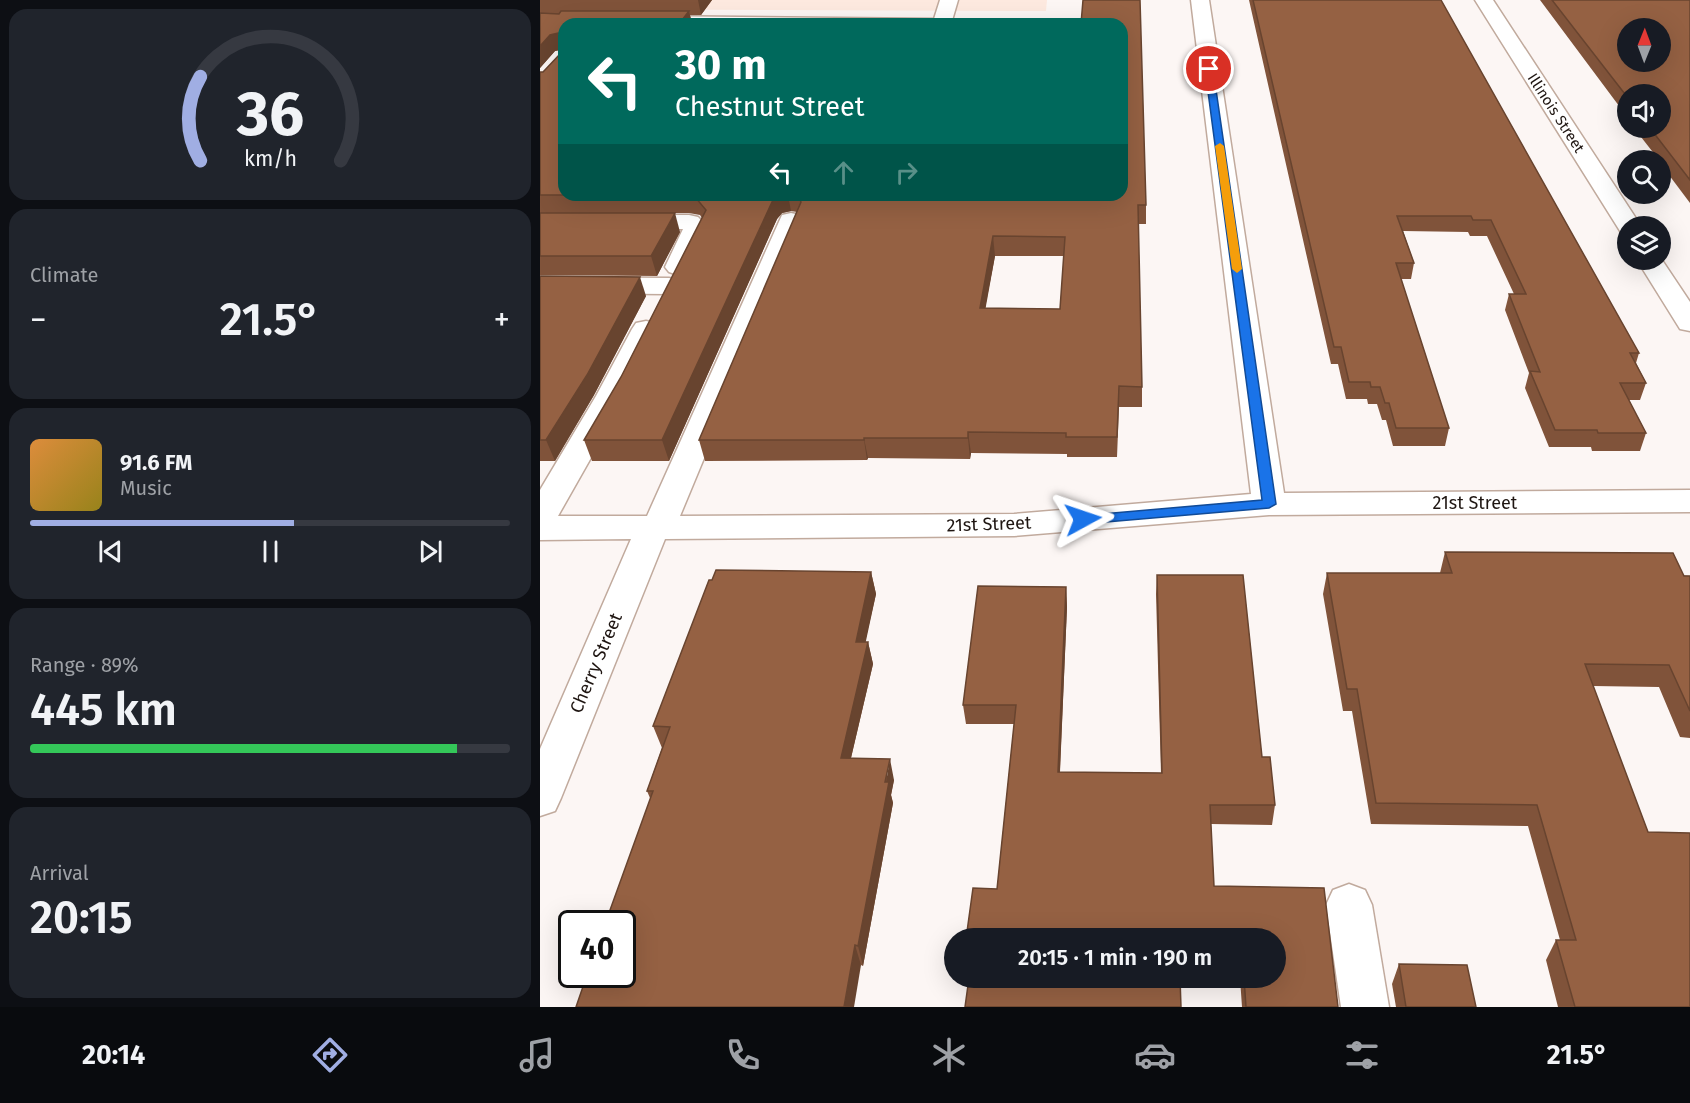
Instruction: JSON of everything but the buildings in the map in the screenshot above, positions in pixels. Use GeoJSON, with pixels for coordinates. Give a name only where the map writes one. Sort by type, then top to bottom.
{"type":"FeatureCollection","features":[{"type":"Feature","properties":{"kind":"street"},"geometry":{"type":"LineString","coordinates":[[944,18],[949,0]]}},
{"type":"Feature","properties":{"kind":"street"},"geometry":{"type":"LineString","coordinates":[[1200,0],[1269,504]]}},
{"type":"Feature","properties":{"kind":"street","name":"Illinois Street"},"geometry":{"type":"LineString","coordinates":[[1484,0],[1623,216]]}},
{"type":"Feature","properties":{"kind":"street","name":"Cherry Street"},"geometry":{"type":"LineString","coordinates":[[540,798],[790,220]]}},
{"type":"Feature","properties":{"kind":"street"},"geometry":{"type":"LineString","coordinates":[[540,222],[689,222],[697,228],[611,396],[540,518]]}},
{"type":"Feature","properties":{"kind":"street"},"geometry":{"type":"LineString","coordinates":[[1656,270],[1690,323]]}},
{"type":"Feature","properties":{"kind":"street"},"geometry":{"type":"LineString","coordinates":[[540,285],[669,286]]}},
{"type":"Feature","properties":{"kind":"street","name":"21st Street"},"geometry":{"type":"LineString","coordinates":[[540,528],[1014,525],[1269,504],[1690,501]]}},
{"type":"Feature","properties":{"kind":"street"},"geometry":{"type":"LineString","coordinates":[[1349,905],[1365,1007]]}},
{"type":"Feature","properties":{"kind":"shaded area"},"geometry":{"type":"Polygon","coordinates":[[[540,0],[1047,0],[1046,11],[540,9],[540,0]]]}},
{"type":"Feature","properties":{"kind":"slow traffic"},"geometry":{"type":"LineString","coordinates":[[1220,146],[1237,269]]}},
{"type":"Feature","properties":{"kind":"route"},"geometry":{"type":"LineString","coordinates":[[1083,519],[1269,504],[1209,69]]}}]}
